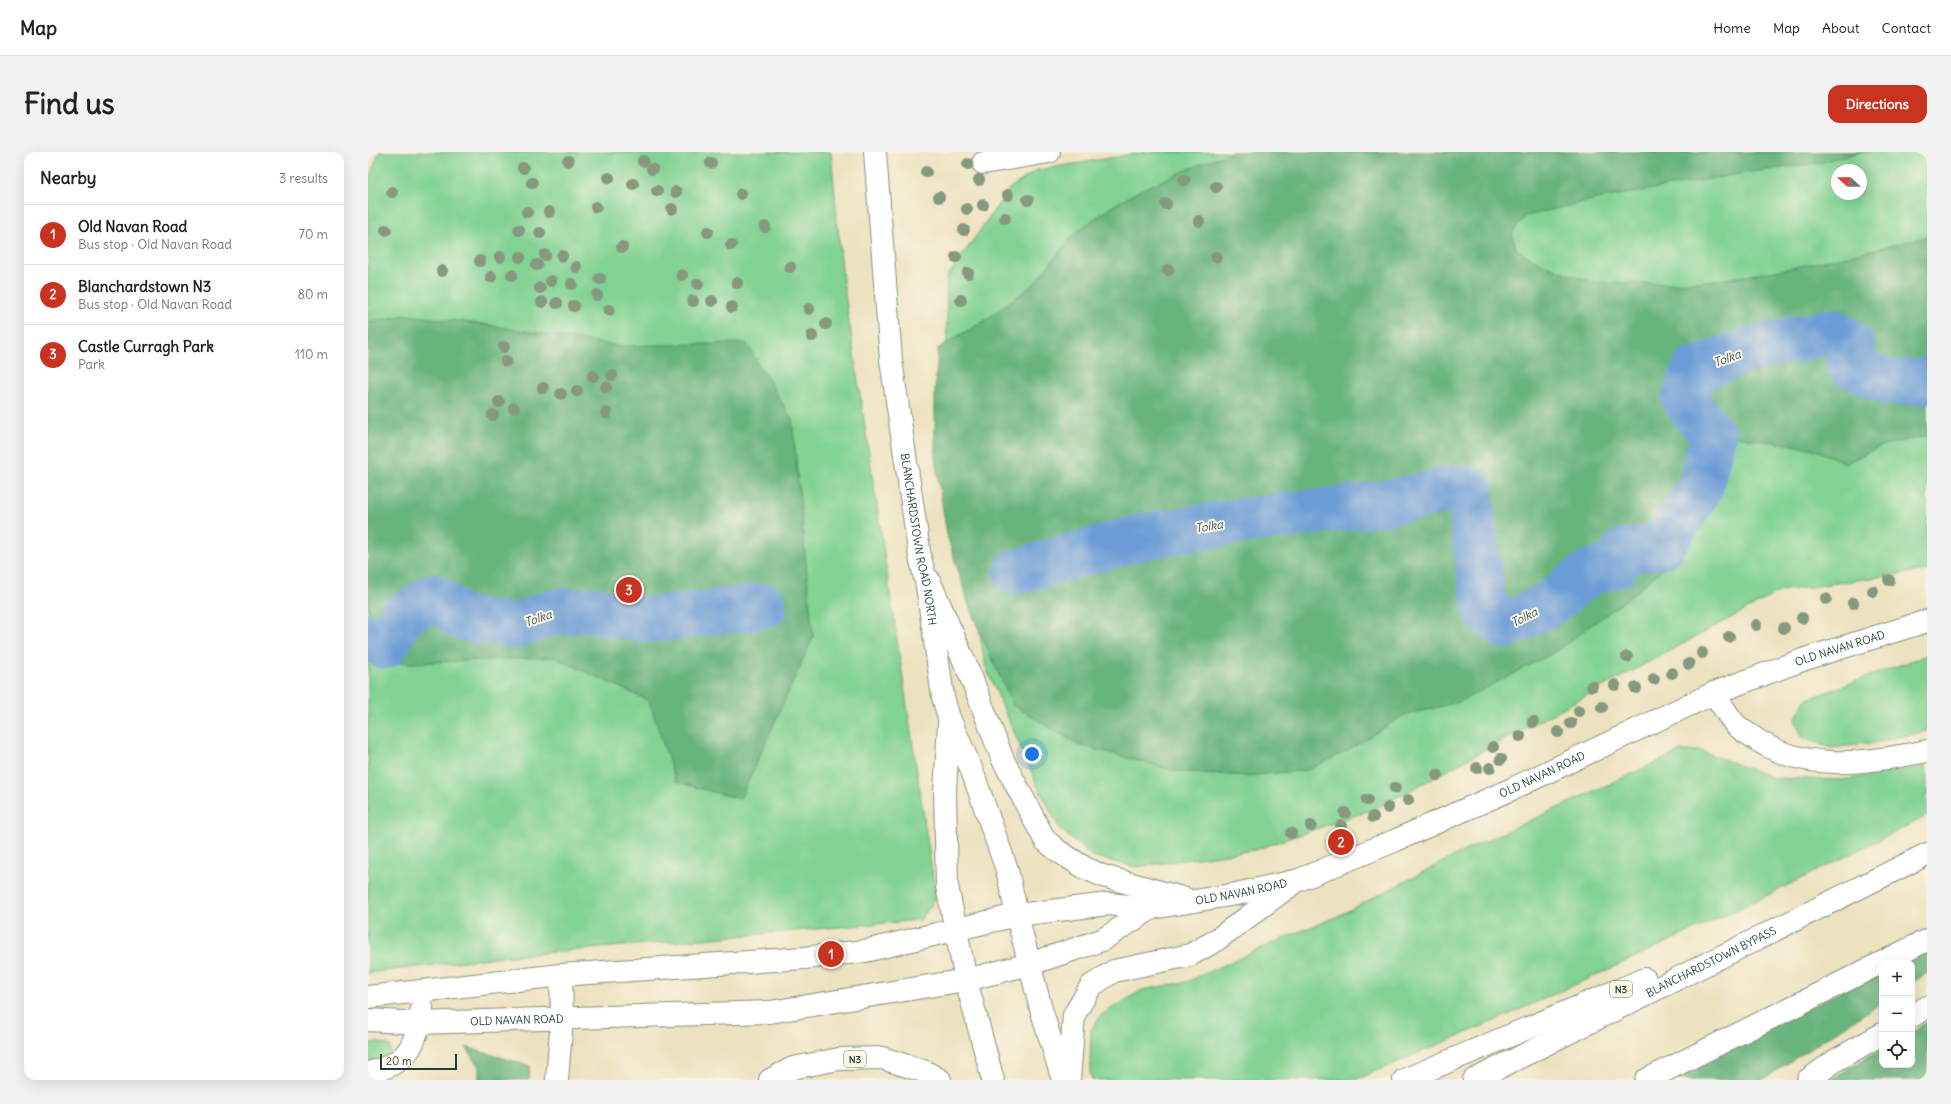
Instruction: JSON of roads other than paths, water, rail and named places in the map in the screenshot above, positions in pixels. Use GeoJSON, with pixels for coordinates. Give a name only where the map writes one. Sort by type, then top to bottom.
{"type":"FeatureCollection","features":[{"type":"Feature","properties":{"kind":"main road","name":"BLANCHARDSTOWN ROAD NORTH"},"geometry":{"type":"LineString","coordinates":[[875,152],[892,360],[920,557],[927,586],[943,697],[949,718],[970,768],[1007,870],[1016,915],[1041,1009],[1063,1080]]}},
{"type":"Feature","properties":{"kind":"main road"},"geometry":{"type":"LineString","coordinates":[[983,163],[1049,152]]}},
{"type":"Feature","properties":{"kind":"main road"},"geometry":{"type":"LineString","coordinates":[[920,557],[971,678],[1003,760],[1045,840],[1058,851],[1085,868],[1103,876],[1194,902]]}},
{"type":"Feature","properties":{"kind":"main road","name":"OLD NAVAN ROAD"},"geometry":{"type":"LineString","coordinates":[[368,997],[562,975],[804,958],[850,953],[865,951],[1016,915],[1108,904],[1152,908],[1236,894],[1299,880],[1394,841],[1512,789],[1714,694],[1805,659],[1927,621]]}},
{"type":"Feature","properties":{"kind":"main road"},"geometry":{"type":"LineString","coordinates":[[1714,694],[1735,725],[1761,744],[1790,757],[1821,762],[1890,759],[1927,751]]}},
{"type":"Feature","properties":{"kind":"main road"},"geometry":{"type":"LineString","coordinates":[[949,718],[945,791],[947,886],[966,980],[993,1080]]}},
{"type":"Feature","properties":{"kind":"main road","name":"BLANCHARDSTOWN BYPASS"},"geometry":{"type":"LineString","coordinates":[[1474,1080],[1927,854]]}},
{"type":"Feature","properties":{"kind":"main road"},"geometry":{"type":"LineString","coordinates":[[1069,1080],[1074,1015],[1092,986],[1114,970],[1190,955],[1215,941],[1299,880]]}},
{"type":"Feature","properties":{"kind":"main road","name":"N3"},"geometry":{"type":"LineString","coordinates":[[1404,1080],[1838,898]]}},
{"type":"Feature","properties":{"kind":"main road","name":"OLD NAVAN ROAD"},"geometry":{"type":"LineString","coordinates":[[368,1020],[419,1022],[770,1012],[966,980],[1030,964],[1102,940],[1152,908]]}},
{"type":"Feature","properties":{"kind":"main road"},"geometry":{"type":"LineString","coordinates":[[1646,1080],[1927,940]]}},
{"type":"Feature","properties":{"kind":"main road"},"geometry":{"type":"LineString","coordinates":[[557,1080],[562,1018],[562,975]]}},
{"type":"Feature","properties":{"kind":"main road"},"geometry":{"type":"LineString","coordinates":[[368,1073],[400,1062],[412,1046],[419,1022],[425,991]]}},
{"type":"Feature","properties":{"kind":"main road"},"geometry":{"type":"LineString","coordinates":[[1915,1014],[1927,1007]]}},
{"type":"Feature","properties":{"kind":"main road"},"geometry":{"type":"LineString","coordinates":[[1808,1080],[1836,1060],[1879,1036]]}},
{"type":"Feature","properties":{"kind":"main road","name":"N3"},"geometry":{"type":"LineString","coordinates":[[770,1080],[793,1068],[839,1059],[882,1058],[926,1072],[940,1080]]}},
{"type":"Feature","properties":{"kind":"waterway","name":"Tolka"},"geometry":{"type":"LineString","coordinates":[[1016,572],[1145,536],[1231,522],[1380,504],[1457,488],[1470,490],[1474,534],[1485,610],[1505,626],[1549,604],[1590,572],[1615,566],[1624,551],[1662,546],[1700,488],[1713,435],[1684,399],[1695,370],[1745,351],[1832,331],[1852,344],[1849,364],[1885,382],[1921,382],[1927,380]]}},
{"type":"Feature","properties":{"kind":"waterway","name":"Tolka"},"geometry":{"type":"LineString","coordinates":[[368,637],[385,646],[401,617],[434,597],[464,619],[516,626],[553,612],[593,610],[650,620],[764,606]]}},
{"type":"Feature","properties":{"kind":"place","name":"Castle Curragh Park"},"geometry":{"type":"Point","coordinates":[629,590]}},
{"type":"Feature","properties":{"kind":"place","name":"Blanchardstown N3"},"geometry":{"type":"Point","coordinates":[1341,842]}},
{"type":"Feature","properties":{"kind":"place","name":"Old Navan Road"},"geometry":{"type":"Point","coordinates":[831,954]}}]}
